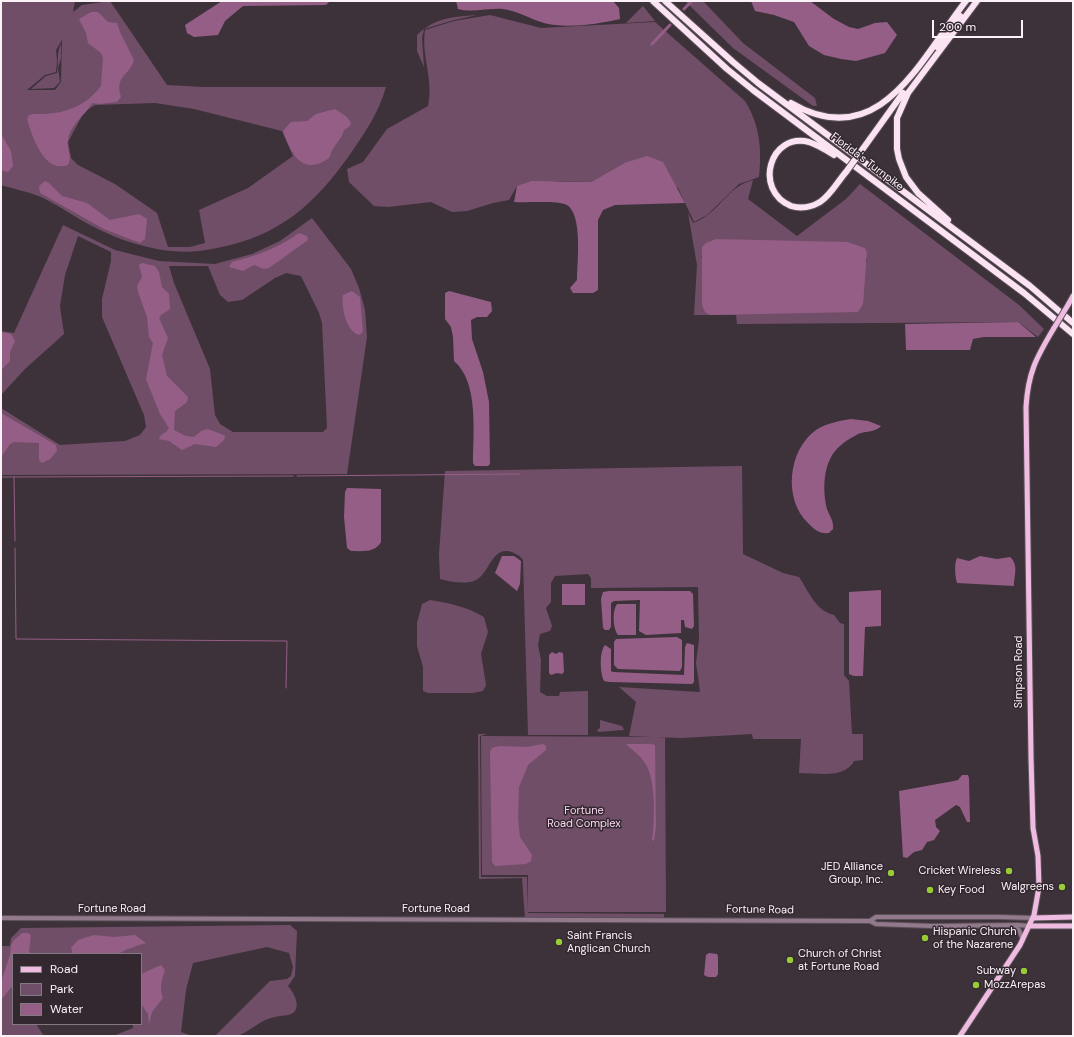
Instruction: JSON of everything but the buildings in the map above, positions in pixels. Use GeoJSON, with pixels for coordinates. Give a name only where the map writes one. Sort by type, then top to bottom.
{"type":"FeatureCollection","features":[{"type":"Feature","properties":{"kind":"highway","name":"Florida's Turnpike"},"geometry":{"type":"LineString","coordinates":[[653,1],[727,69],[1024,292],[1073,334]]}},
{"type":"Feature","properties":{"kind":"highway","name":"Florida's Turnpike"},"geometry":{"type":"LineString","coordinates":[[665,1],[733,62],[1030,286],[1073,323]]}},
{"type":"Feature","properties":{"kind":"highway"},"geometry":{"type":"LineString","coordinates":[[733,62],[787,101],[813,114],[838,118],[862,114],[884,103],[904,85],[966,1]]}},
{"type":"Feature","properties":{"kind":"highway"},"geometry":{"type":"LineString","coordinates":[[870,177],[826,150],[808,142],[800,141],[785,146],[778,151],[770,165],[769,174],[773,190],[778,198],[794,207],[804,207],[821,201],[846,172],[862,150],[970,1]]}},
{"type":"Feature","properties":{"kind":"highway"},"geometry":{"type":"LineString","coordinates":[[977,1],[903,100],[898,118],[896,139],[901,168],[911,186],[979,248]]}},
{"type":"Feature","properties":{"kind":"main road","name":"Simpson Road"},"geometry":{"type":"LineString","coordinates":[[960,1036],[1023,940],[1033,918],[1038,898],[1039,874],[1033,828],[1031,765],[1026,407],[1027,390],[1034,361],[1073,296]]}},
{"type":"Feature","properties":{"kind":"main road","name":"Fortune Road"},"geometry":{"type":"LineString","coordinates":[[1033,918],[1073,917]]}},
{"type":"Feature","properties":{"kind":"main road","name":"Fortune Road"},"geometry":{"type":"LineString","coordinates":[[1030,926],[1073,926]]}},
{"type":"Feature","properties":{"kind":"street","name":"Fortune Road"},"geometry":{"type":"LineString","coordinates":[[870,921],[876,917],[1033,918]]}},
{"type":"Feature","properties":{"kind":"street","name":"Fortune Road"},"geometry":{"type":"LineString","coordinates":[[1,918],[870,921],[876,924],[917,926],[1030,926]]}},
{"type":"Feature","properties":{"kind":"street"},"geometry":{"type":"LineString","coordinates":[[1010,925],[1019,930],[1023,940]]}},
{"type":"Feature","properties":{"kind":"green space"},"geometry":{"type":"Polygon","coordinates":[[[1,1],[75,1],[73,12],[82,5],[110,1],[167,85],[203,87],[386,87],[380,105],[367,129],[351,153],[324,188],[294,215],[278,226],[239,243],[209,250],[174,251],[156,249],[121,239],[100,230],[41,197],[1,185],[1,1]],[[62,40],[56,50],[56,72],[45,75],[27,90],[55,90],[61,82],[62,40]],[[155,103],[95,105],[84,112],[68,142],[71,158],[78,165],[115,184],[157,213],[168,247],[190,247],[205,243],[199,210],[248,188],[293,156],[282,131],[194,109],[155,103]]]}},
{"type":"Feature","properties":{"kind":"green space"},"geometry":{"type":"Polygon","coordinates":[[[685,1],[703,1],[743,43],[815,98],[817,106],[813,106],[733,48],[685,1]]]}},
{"type":"Feature","properties":{"kind":"green space"},"geometry":{"type":"Polygon","coordinates":[[[643,6],[655,21],[626,23],[643,6]]]}},
{"type":"Feature","properties":{"kind":"green space"},"geometry":{"type":"Polygon","coordinates":[[[477,15],[454,20],[424,29],[438,21],[445,19],[477,15]]]}},
{"type":"Feature","properties":{"kind":"green space"},"geometry":{"type":"Polygon","coordinates":[[[490,15],[541,28],[655,22],[745,101],[754,119],[759,138],[759,177],[739,184],[707,215],[694,222],[678,188],[624,163],[591,182],[558,181],[517,186],[509,200],[467,211],[452,212],[431,202],[388,207],[374,206],[349,182],[347,169],[363,162],[387,129],[428,106],[430,87],[424,40],[425,30],[454,21],[490,15]]]}},
{"type":"Feature","properties":{"kind":"green space"},"geometry":{"type":"Polygon","coordinates":[[[424,29],[422,38],[424,67],[417,51],[417,35],[424,29]]]}},
{"type":"Feature","properties":{"kind":"green space"},"geometry":{"type":"Polygon","coordinates":[[[61,44],[61,58],[58,68],[60,82],[54,88],[31,89],[46,76],[57,73],[61,44]]]}},
{"type":"Feature","properties":{"kind":"green space"},"geometry":{"type":"Polygon","coordinates":[[[753,180],[748,199],[797,236],[846,199],[860,184],[1019,305],[1044,329],[1038,337],[1018,322],[737,324],[736,315],[694,315],[697,265],[688,213],[693,223],[702,219],[736,188],[753,180]],[[716,239],[701,257],[866,263],[865,248],[716,239]]]}},
{"type":"Feature","properties":{"kind":"green space"},"geometry":{"type":"Polygon","coordinates":[[[312,218],[351,269],[359,288],[365,310],[367,337],[347,474],[1,475],[1,408],[60,445],[125,441],[140,435],[146,427],[144,415],[102,317],[102,299],[111,261],[111,252],[78,236],[65,275],[60,306],[64,334],[25,369],[1,395],[1,331],[14,333],[63,225],[115,250],[159,261],[215,264],[252,254],[280,241],[312,218]],[[169,266],[174,283],[210,369],[215,415],[220,424],[233,432],[323,432],[327,428],[322,323],[319,313],[301,276],[286,273],[275,278],[242,300],[228,302],[220,295],[208,266],[169,266]]]}},
{"type":"Feature","properties":{"kind":"green space"},"geometry":{"type":"Polygon","coordinates":[[[742,466],[743,554],[783,573],[799,577],[818,605],[828,613],[834,615],[840,623],[844,624],[844,675],[849,681],[852,734],[863,734],[863,760],[854,761],[850,767],[837,773],[799,773],[801,739],[753,739],[752,734],[682,738],[629,736],[636,702],[619,687],[700,691],[696,663],[699,639],[698,587],[591,588],[591,578],[588,574],[555,576],[551,583],[551,602],[546,608],[552,626],[550,631],[540,634],[538,645],[541,660],[540,692],[547,696],[559,696],[560,692],[588,691],[588,735],[528,735],[523,560],[514,553],[506,551],[500,552],[491,561],[484,573],[474,581],[457,582],[440,579],[439,554],[445,471],[742,466]]]}},
{"type":"Feature","properties":{"kind":"green space"},"geometry":{"type":"Polygon","coordinates":[[[430,600],[458,606],[484,617],[488,632],[481,654],[486,685],[483,691],[473,693],[428,693],[423,691],[423,667],[417,646],[417,623],[422,604],[430,600]]]}},
{"type":"Feature","properties":{"kind":"green space"},"geometry":{"type":"Polygon","coordinates":[[[600,720],[622,726],[624,730],[598,732],[597,730],[600,728],[600,720]]]}},
{"type":"Feature","properties":{"kind":"green space"},"geometry":{"type":"Polygon","coordinates":[[[478,734],[487,734],[480,736],[481,877],[527,877],[528,913],[664,914],[664,918],[525,918],[522,878],[479,879],[478,734]]]}},
{"type":"Feature","properties":{"kind":"green space","name":"Fortune Road Complex"},"geometry":{"type":"Polygon","coordinates":[[[481,736],[665,737],[666,912],[528,912],[528,875],[482,875],[481,736]]]}},
{"type":"Feature","properties":{"kind":"green space"},"geometry":{"type":"Polygon","coordinates":[[[290,925],[297,931],[295,976],[288,986],[294,994],[297,1005],[293,1013],[265,1020],[240,1035],[215,1036],[270,981],[287,979],[291,976],[293,967],[289,953],[267,947],[193,963],[186,990],[181,1032],[192,1036],[113,1036],[133,1028],[133,1025],[142,1025],[142,953],[12,953],[12,1025],[37,1025],[44,1036],[1,1036],[1,946],[10,946],[11,938],[21,928],[290,925]]]}},
{"type":"Feature","properties":{"kind":"water"},"geometry":{"type":"Polygon","coordinates":[[[222,1],[330,1],[326,5],[243,6],[225,21],[218,35],[194,37],[187,33],[185,25],[222,1]]]}},
{"type":"Feature","properties":{"kind":"water"},"geometry":{"type":"Polygon","coordinates":[[[456,1],[613,1],[619,8],[620,19],[602,23],[572,26],[552,25],[514,11],[503,9],[469,11],[458,9],[456,1]]]}},
{"type":"Feature","properties":{"kind":"water"},"geometry":{"type":"Polygon","coordinates":[[[751,1],[810,1],[834,19],[849,27],[858,29],[875,23],[887,22],[897,35],[885,53],[856,61],[841,59],[824,55],[809,46],[794,22],[774,15],[755,11],[751,1]]]}},
{"type":"Feature","properties":{"kind":"water"},"geometry":{"type":"Polygon","coordinates":[[[91,12],[98,12],[108,22],[117,23],[134,60],[121,80],[119,90],[121,97],[117,102],[99,104],[92,103],[75,124],[69,134],[68,146],[70,159],[68,165],[60,166],[52,164],[40,152],[32,135],[27,119],[29,115],[33,114],[62,112],[71,109],[87,100],[101,86],[103,58],[101,53],[88,43],[86,33],[79,19],[91,12]]]}},
{"type":"Feature","properties":{"kind":"water"},"geometry":{"type":"Polygon","coordinates":[[[335,109],[347,117],[351,123],[350,126],[344,130],[343,134],[332,150],[330,157],[321,163],[312,165],[305,164],[294,155],[283,131],[291,122],[307,121],[316,114],[335,109]]]}},
{"type":"Feature","properties":{"kind":"water"},"geometry":{"type":"Polygon","coordinates":[[[1,134],[11,151],[13,166],[8,172],[1,170],[1,134]]]}},
{"type":"Feature","properties":{"kind":"water"},"geometry":{"type":"Polygon","coordinates":[[[647,156],[663,162],[685,203],[615,205],[603,210],[598,220],[598,290],[593,293],[573,293],[570,288],[577,280],[578,240],[572,210],[563,203],[514,202],[517,186],[532,181],[591,182],[624,163],[647,156]]]}},
{"type":"Feature","properties":{"kind":"water"},"geometry":{"type":"Polygon","coordinates":[[[45,181],[62,196],[87,203],[110,220],[139,214],[147,219],[145,239],[140,243],[104,229],[40,193],[39,186],[45,181]]]}},
{"type":"Feature","properties":{"kind":"water"},"geometry":{"type":"Polygon","coordinates":[[[299,233],[307,236],[308,240],[269,268],[264,269],[254,265],[243,271],[229,267],[232,262],[267,251],[299,233]]]}},
{"type":"Feature","properties":{"kind":"water"},"geometry":{"type":"Polygon","coordinates":[[[716,239],[847,242],[865,248],[867,253],[863,304],[858,312],[710,315],[705,312],[702,305],[702,247],[706,243],[716,239]]]}},
{"type":"Feature","properties":{"kind":"water"},"geometry":{"type":"Polygon","coordinates":[[[142,263],[155,266],[159,272],[162,287],[169,294],[170,309],[159,318],[168,338],[162,355],[167,376],[188,397],[187,402],[175,411],[174,430],[186,436],[194,437],[201,431],[207,429],[225,436],[224,440],[216,447],[195,444],[182,450],[169,441],[159,439],[160,436],[169,428],[160,414],[146,379],[153,343],[149,337],[147,317],[137,286],[142,277],[139,265],[142,263]]]}},
{"type":"Feature","properties":{"kind":"water"},"geometry":{"type":"Polygon","coordinates":[[[352,291],[360,297],[363,332],[359,335],[354,333],[348,324],[345,318],[343,306],[343,295],[352,291]]]}},
{"type":"Feature","properties":{"kind":"water"},"geometry":{"type":"Polygon","coordinates":[[[449,291],[491,302],[492,311],[487,317],[477,317],[471,320],[472,339],[483,372],[489,402],[490,464],[488,466],[475,466],[473,463],[474,423],[471,394],[468,381],[462,370],[454,361],[451,327],[445,319],[445,293],[449,291]]]}},
{"type":"Feature","properties":{"kind":"water"},"geometry":{"type":"Polygon","coordinates":[[[1018,322],[1036,337],[984,337],[973,339],[970,350],[906,350],[905,324],[1018,322]]]}},
{"type":"Feature","properties":{"kind":"water"},"geometry":{"type":"Polygon","coordinates":[[[1,332],[11,334],[15,341],[10,352],[10,361],[1,370],[1,332]]]}},
{"type":"Feature","properties":{"kind":"water"},"geometry":{"type":"Polygon","coordinates":[[[1,413],[56,445],[57,451],[50,459],[42,463],[39,460],[39,443],[14,442],[10,444],[1,457],[1,413]]]}},
{"type":"Feature","properties":{"kind":"water"},"geometry":{"type":"Polygon","coordinates":[[[851,419],[868,421],[881,426],[874,430],[858,434],[842,444],[834,452],[830,459],[824,484],[825,501],[832,521],[833,529],[829,533],[822,533],[815,530],[808,523],[800,513],[795,501],[792,488],[792,475],[795,462],[799,450],[816,430],[829,424],[851,419]]]}},
{"type":"Feature","properties":{"kind":"water"},"geometry":{"type":"Polygon","coordinates":[[[347,488],[381,489],[381,542],[372,550],[351,551],[347,548],[344,517],[345,492],[347,488]]]}},
{"type":"Feature","properties":{"kind":"water"},"geometry":{"type":"Polygon","coordinates":[[[502,556],[514,556],[521,561],[520,584],[517,591],[495,573],[502,556]]]}},
{"type":"Feature","properties":{"kind":"water"},"geometry":{"type":"Polygon","coordinates":[[[980,556],[997,559],[1010,557],[1013,560],[1015,567],[1014,586],[957,583],[955,564],[957,558],[969,561],[980,556]]]}},
{"type":"Feature","properties":{"kind":"water"},"geometry":{"type":"Polygon","coordinates":[[[562,584],[585,584],[585,605],[562,605],[562,584]]]}},
{"type":"Feature","properties":{"kind":"water"},"geometry":{"type":"Polygon","coordinates":[[[881,590],[881,626],[865,627],[863,676],[854,676],[849,674],[849,592],[881,590]]]}},
{"type":"Feature","properties":{"kind":"water"},"geometry":{"type":"Polygon","coordinates":[[[690,591],[693,594],[694,626],[692,629],[685,627],[684,620],[681,620],[681,633],[646,635],[639,631],[640,600],[614,601],[611,603],[611,627],[609,630],[605,630],[603,628],[601,599],[603,592],[690,591]]]}},
{"type":"Feature","properties":{"kind":"water"},"geometry":{"type":"Polygon","coordinates":[[[617,604],[636,604],[636,635],[618,635],[616,632],[614,611],[617,604]]]}},
{"type":"Feature","properties":{"kind":"water"},"geometry":{"type":"Polygon","coordinates":[[[677,637],[682,640],[682,667],[680,671],[618,669],[614,665],[614,642],[616,639],[677,637]]]}},
{"type":"Feature","properties":{"kind":"water"},"geometry":{"type":"Polygon","coordinates":[[[687,643],[694,645],[694,682],[692,684],[604,681],[601,663],[602,652],[605,645],[611,649],[611,671],[613,672],[684,675],[685,647],[687,643]]]}},
{"type":"Feature","properties":{"kind":"water"},"geometry":{"type":"Polygon","coordinates":[[[552,652],[556,654],[559,652],[563,653],[564,672],[562,674],[557,673],[551,675],[549,673],[549,655],[552,652]]]}},
{"type":"Feature","properties":{"kind":"water"},"geometry":{"type":"Polygon","coordinates":[[[543,744],[546,746],[546,750],[528,765],[519,787],[518,819],[520,837],[532,855],[531,861],[526,864],[495,866],[492,862],[490,752],[492,748],[499,746],[527,747],[543,744]]]}},
{"type":"Feature","properties":{"kind":"water"},"geometry":{"type":"Polygon","coordinates":[[[626,744],[655,745],[656,826],[654,841],[652,840],[654,800],[649,770],[641,758],[626,744]]]}},
{"type":"Feature","properties":{"kind":"water"},"geometry":{"type":"Polygon","coordinates":[[[962,775],[968,775],[969,778],[970,822],[967,822],[960,807],[956,805],[935,820],[936,827],[940,831],[934,840],[927,842],[922,850],[914,852],[907,858],[903,857],[899,791],[958,780],[962,775]]]}},
{"type":"Feature","properties":{"kind":"water"},"geometry":{"type":"Polygon","coordinates":[[[22,933],[28,933],[31,935],[29,951],[30,953],[12,953],[12,986],[1,1000],[1,982],[10,955],[11,945],[22,933]]]}},
{"type":"Feature","properties":{"kind":"water"},"geometry":{"type":"Polygon","coordinates":[[[94,935],[114,937],[135,935],[146,943],[120,953],[73,953],[71,948],[78,940],[94,935]]]}},
{"type":"Feature","properties":{"kind":"water"},"geometry":{"type":"Polygon","coordinates":[[[709,953],[717,954],[718,956],[718,974],[716,977],[708,977],[704,975],[706,955],[709,953]]]}},
{"type":"Feature","properties":{"kind":"water"},"geometry":{"type":"Polygon","coordinates":[[[161,965],[165,970],[161,987],[163,998],[152,1012],[149,1024],[148,1014],[142,1005],[142,974],[161,965]]]}},
{"type":"Feature","properties":{"kind":"waterway"},"geometry":{"type":"LineString","coordinates":[[684,9],[692,1]]}},
{"type":"Feature","properties":{"kind":"waterway"},"geometry":{"type":"LineString","coordinates":[[652,44],[670,25]]}},
{"type":"Feature","properties":{"kind":"waterway"},"geometry":{"type":"LineString","coordinates":[[297,476],[520,474]]}},
{"type":"Feature","properties":{"kind":"waterway"},"geometry":{"type":"LineString","coordinates":[[1,477],[293,476]]}},
{"type":"Feature","properties":{"kind":"waterway"},"geometry":{"type":"LineString","coordinates":[[14,477],[15,541]]}},
{"type":"Feature","properties":{"kind":"waterway"},"geometry":{"type":"LineString","coordinates":[[15,548],[16,639],[287,641],[286,688]]}},
{"type":"Feature","properties":{"kind":"place","name":"Cricket Wireless"},"geometry":{"type":"Point","coordinates":[1009,871]}},
{"type":"Feature","properties":{"kind":"place","name":"JED Alliance Group, Inc."},"geometry":{"type":"Point","coordinates":[891,873]}},
{"type":"Feature","properties":{"kind":"place","name":"Walgreens"},"geometry":{"type":"Point","coordinates":[1062,887]}},
{"type":"Feature","properties":{"kind":"place","name":"Key Food"},"geometry":{"type":"Point","coordinates":[930,890]}},
{"type":"Feature","properties":{"kind":"place","name":"Hispanic Church of the Nazarene"},"geometry":{"type":"Point","coordinates":[925,938]}},
{"type":"Feature","properties":{"kind":"place","name":"Saint Francis Anglican Church"},"geometry":{"type":"Point","coordinates":[559,942]}},
{"type":"Feature","properties":{"kind":"place","name":"Church of Christ at Fortune Road"},"geometry":{"type":"Point","coordinates":[790,960]}},
{"type":"Feature","properties":{"kind":"place","name":"Subway"},"geometry":{"type":"Point","coordinates":[1024,971]}},
{"type":"Feature","properties":{"kind":"place","name":"MozzArepas"},"geometry":{"type":"Point","coordinates":[976,985]}}]}
